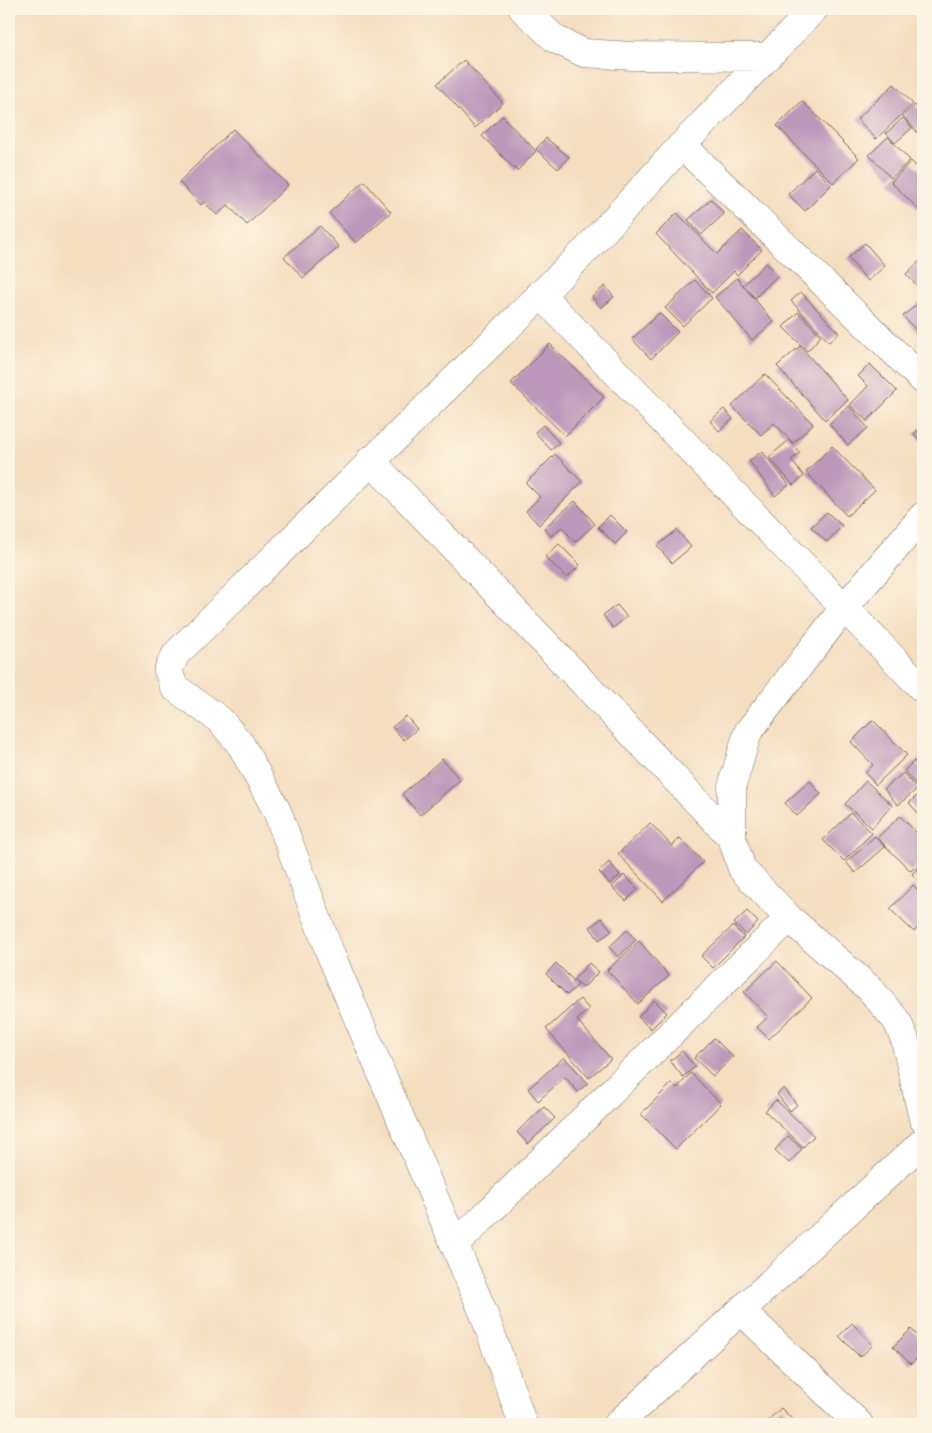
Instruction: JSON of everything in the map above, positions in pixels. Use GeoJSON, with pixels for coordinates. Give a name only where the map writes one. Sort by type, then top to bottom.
{"type":"FeatureCollection","features":[{"type":"Feature","properties":{"kind":"street"},"geometry":{"type":"LineString","coordinates":[[523,9],[555,39],[584,53],[632,56],[768,57]]}},
{"type":"Feature","properties":{"kind":"street"},"geometry":{"type":"LineString","coordinates":[[523,1424],[484,1314],[330,953],[277,811],[241,745],[220,720],[174,687],[168,670],[176,654],[370,460],[587,249],[682,145],[814,9]]}},
{"type":"Feature","properties":{"kind":"street"},"geometry":{"type":"LineString","coordinates":[[682,145],[923,380]]}},
{"type":"Feature","properties":{"kind":"street"},"geometry":{"type":"LineString","coordinates":[[540,294],[923,689]]}},
{"type":"Feature","properties":{"kind":"street"},"geometry":{"type":"LineString","coordinates":[[370,460],[732,838]]}},
{"type":"Feature","properties":{"kind":"street"},"geometry":{"type":"LineString","coordinates":[[923,516],[844,608],[748,732],[732,786],[732,838],[742,869],[789,918],[870,989],[897,1021],[905,1040],[923,1118]]}},
{"type":"Feature","properties":{"kind":"street"},"geometry":{"type":"LineString","coordinates":[[455,1245],[789,918]]}},
{"type":"Feature","properties":{"kind":"street"},"geometry":{"type":"LineString","coordinates":[[618,1424],[923,1142]]}},
{"type":"Feature","properties":{"kind":"street"},"geometry":{"type":"LineString","coordinates":[[742,1311],[859,1424]]}},
{"type":"Feature","properties":{"kind":"building"},"geometry":{"type":"Polygon","coordinates":[[[464,60],[503,103],[475,128],[437,84],[464,60]]]}},
{"type":"Feature","properties":{"kind":"building"},"geometry":{"type":"Polygon","coordinates":[[[894,84],[913,104],[876,139],[857,119],[894,84]]]}},
{"type":"Feature","properties":{"kind":"building"},"geometry":{"type":"Polygon","coordinates":[[[802,101],[859,158],[833,183],[777,126],[802,101]]]}},
{"type":"Feature","properties":{"kind":"building"},"geometry":{"type":"Polygon","coordinates":[[[915,105],[923,114],[923,139],[903,116],[915,105]]]}},
{"type":"Feature","properties":{"kind":"building"},"geometry":{"type":"Polygon","coordinates":[[[502,116],[536,151],[517,171],[482,136],[502,116]]]}},
{"type":"Feature","properties":{"kind":"building"},"geometry":{"type":"Polygon","coordinates":[[[903,118],[912,128],[895,143],[886,133],[903,118]]]}},
{"type":"Feature","properties":{"kind":"building"},"geometry":{"type":"Polygon","coordinates":[[[233,129],[288,185],[247,225],[228,205],[217,215],[204,202],[201,205],[179,182],[233,129]]]}},
{"type":"Feature","properties":{"kind":"building"},"geometry":{"type":"Polygon","coordinates":[[[888,137],[910,160],[891,178],[869,155],[888,137]]]}},
{"type":"Feature","properties":{"kind":"building"},"geometry":{"type":"Polygon","coordinates":[[[546,138],[569,157],[558,169],[536,149],[546,138]]]}},
{"type":"Feature","properties":{"kind":"building"},"geometry":{"type":"Polygon","coordinates":[[[911,161],[923,173],[923,214],[891,182],[911,161]]]}},
{"type":"Feature","properties":{"kind":"building"},"geometry":{"type":"Polygon","coordinates":[[[815,168],[831,185],[805,211],[788,194],[815,168]]]}},
{"type":"Feature","properties":{"kind":"building"},"geometry":{"type":"Polygon","coordinates":[[[364,181],[391,212],[356,243],[329,213],[364,181]]]}},
{"type":"Feature","properties":{"kind":"building"},"geometry":{"type":"Polygon","coordinates":[[[711,199],[724,214],[701,235],[688,220],[711,199]]]}},
{"type":"Feature","properties":{"kind":"building"},"geometry":{"type":"Polygon","coordinates":[[[677,213],[717,254],[742,230],[762,250],[737,275],[734,271],[712,293],[656,234],[677,213]]]}},
{"type":"Feature","properties":{"kind":"building"},"geometry":{"type":"Polygon","coordinates":[[[320,226],[339,247],[303,278],[284,257],[320,226]]]}},
{"type":"Feature","properties":{"kind":"building"},"geometry":{"type":"Polygon","coordinates":[[[865,243],[885,266],[868,281],[848,258],[865,243]]]}},
{"type":"Feature","properties":{"kind":"building"},"geometry":{"type":"Polygon","coordinates":[[[923,258],[923,292],[906,274],[923,258]]]}},
{"type":"Feature","properties":{"kind":"building"},"geometry":{"type":"Polygon","coordinates":[[[766,263],[778,275],[755,298],[743,285],[766,263]]]}},
{"type":"Feature","properties":{"kind":"building"},"geometry":{"type":"Polygon","coordinates":[[[737,278],[774,322],[752,340],[715,297],[737,278]]]}},
{"type":"Feature","properties":{"kind":"building"},"geometry":{"type":"Polygon","coordinates":[[[695,280],[712,298],[683,326],[665,308],[695,280]]]}},
{"type":"Feature","properties":{"kind":"building"},"geometry":{"type":"Polygon","coordinates":[[[605,286],[614,297],[601,308],[592,297],[605,286]]]}},
{"type":"Feature","properties":{"kind":"building"},"geometry":{"type":"Polygon","coordinates":[[[801,292],[839,333],[829,342],[791,301],[801,292]]]}},
{"type":"Feature","properties":{"kind":"building"},"geometry":{"type":"Polygon","coordinates":[[[922,300],[923,334],[921,336],[903,316],[922,300]]]}},
{"type":"Feature","properties":{"kind":"building"},"geometry":{"type":"Polygon","coordinates":[[[798,312],[821,336],[807,351],[783,327],[798,312]]]}},
{"type":"Feature","properties":{"kind":"building"},"geometry":{"type":"Polygon","coordinates":[[[659,313],[678,332],[651,359],[632,339],[659,313]]]}},
{"type":"Feature","properties":{"kind":"building"},"geometry":{"type":"Polygon","coordinates":[[[550,344],[604,397],[565,436],[511,383],[550,344]]]}},
{"type":"Feature","properties":{"kind":"building"},"geometry":{"type":"Polygon","coordinates":[[[800,346],[848,400],[825,420],[777,366],[800,346]]]}},
{"type":"Feature","properties":{"kind":"building"},"geometry":{"type":"Polygon","coordinates":[[[870,364],[897,391],[867,421],[850,405],[868,386],[858,376],[870,364]]]}},
{"type":"Feature","properties":{"kind":"building"},"geometry":{"type":"Polygon","coordinates":[[[765,374],[813,424],[793,443],[774,423],[761,435],[732,406],[765,374]]]}},
{"type":"Feature","properties":{"kind":"building"},"geometry":{"type":"Polygon","coordinates":[[[849,406],[868,428],[848,445],[829,424],[849,406]]]}},
{"type":"Feature","properties":{"kind":"building"},"geometry":{"type":"Polygon","coordinates":[[[724,409],[733,419],[719,431],[710,421],[724,409]]]}},
{"type":"Feature","properties":{"kind":"building"},"geometry":{"type":"Polygon","coordinates":[[[543,425],[559,443],[551,450],[535,432],[543,425]]]}},
{"type":"Feature","properties":{"kind":"building"},"geometry":{"type":"Polygon","coordinates":[[[923,426],[923,444],[914,434],[923,426]]]}},
{"type":"Feature","properties":{"kind":"building"},"geometry":{"type":"Polygon","coordinates":[[[789,440],[800,453],[791,460],[804,476],[793,485],[769,457],[789,440]]]}},
{"type":"Feature","properties":{"kind":"building"},"geometry":{"type":"Polygon","coordinates":[[[832,446],[875,490],[847,516],[806,472],[832,446]]]}},
{"type":"Feature","properties":{"kind":"building"},"geometry":{"type":"Polygon","coordinates":[[[762,451],[789,485],[775,496],[749,461],[762,451]]]}},
{"type":"Feature","properties":{"kind":"building"},"geometry":{"type":"Polygon","coordinates":[[[555,454],[582,482],[539,525],[526,511],[540,497],[526,483],[555,454]]]}},
{"type":"Feature","properties":{"kind":"building"},"geometry":{"type":"Polygon","coordinates":[[[575,501],[595,524],[575,542],[562,527],[551,536],[544,528],[575,501]]]}},
{"type":"Feature","properties":{"kind":"building"},"geometry":{"type":"Polygon","coordinates":[[[827,512],[842,526],[827,542],[811,527],[827,512]]]}},
{"type":"Feature","properties":{"kind":"building"},"geometry":{"type":"Polygon","coordinates":[[[610,515],[627,532],[615,544],[598,527],[610,515]]]}},
{"type":"Feature","properties":{"kind":"building"},"geometry":{"type":"Polygon","coordinates":[[[677,530],[691,547],[672,563],[657,546],[677,530]]]}},
{"type":"Feature","properties":{"kind":"building"},"geometry":{"type":"Polygon","coordinates":[[[559,544],[580,565],[567,578],[545,557],[559,544]]]}},
{"type":"Feature","properties":{"kind":"building"},"geometry":{"type":"Polygon","coordinates":[[[923,587],[923,597],[918,592],[923,587]]]}},
{"type":"Feature","properties":{"kind":"building"},"geometry":{"type":"Polygon","coordinates":[[[617,605],[627,617],[613,628],[603,615],[617,605]]]}},
{"type":"Feature","properties":{"kind":"building"},"geometry":{"type":"Polygon","coordinates":[[[406,716],[417,729],[404,740],[392,727],[406,716]]]}},
{"type":"Feature","properties":{"kind":"building"},"geometry":{"type":"Polygon","coordinates":[[[873,720],[907,755],[876,785],[865,773],[873,765],[851,742],[873,720]]]}},
{"type":"Feature","properties":{"kind":"building"},"geometry":{"type":"Polygon","coordinates":[[[923,755],[923,768],[916,762],[923,755]]]}},
{"type":"Feature","properties":{"kind":"building"},"geometry":{"type":"Polygon","coordinates":[[[442,759],[460,780],[420,815],[402,794],[442,759]]]}},
{"type":"Feature","properties":{"kind":"building"},"geometry":{"type":"Polygon","coordinates":[[[914,761],[923,771],[923,784],[919,788],[904,771],[914,761]]]}},
{"type":"Feature","properties":{"kind":"building"},"geometry":{"type":"Polygon","coordinates":[[[903,773],[917,789],[898,805],[884,789],[903,773]]]}},
{"type":"Feature","properties":{"kind":"building"},"geometry":{"type":"Polygon","coordinates":[[[810,781],[821,794],[797,816],[785,803],[810,781]]]}},
{"type":"Feature","properties":{"kind":"building"},"geometry":{"type":"Polygon","coordinates":[[[866,781],[892,805],[872,828],[845,804],[866,781]]]}},
{"type":"Feature","properties":{"kind":"building"},"geometry":{"type":"Polygon","coordinates":[[[923,790],[923,818],[909,803],[923,790]]]}},
{"type":"Feature","properties":{"kind":"building"},"geometry":{"type":"Polygon","coordinates":[[[851,813],[872,833],[844,861],[823,840],[851,813]]]}},
{"type":"Feature","properties":{"kind":"building"},"geometry":{"type":"Polygon","coordinates":[[[900,816],[923,839],[923,859],[911,871],[877,838],[900,816]]]}},
{"type":"Feature","properties":{"kind":"building"},"geometry":{"type":"Polygon","coordinates":[[[650,823],[672,846],[680,838],[703,862],[663,901],[618,854],[650,823]]]}},
{"type":"Feature","properties":{"kind":"building"},"geometry":{"type":"Polygon","coordinates":[[[875,836],[885,847],[855,873],[846,862],[875,836]]]}},
{"type":"Feature","properties":{"kind":"building"},"geometry":{"type":"Polygon","coordinates":[[[609,862],[620,875],[610,884],[599,872],[609,862]]]}},
{"type":"Feature","properties":{"kind":"building"},"geometry":{"type":"Polygon","coordinates":[[[923,862],[923,886],[912,874],[923,862]]]}},
{"type":"Feature","properties":{"kind":"building"},"geometry":{"type":"Polygon","coordinates":[[[624,875],[638,889],[626,901],[612,887],[624,875]]]}},
{"type":"Feature","properties":{"kind":"building"},"geometry":{"type":"Polygon","coordinates":[[[913,885],[923,895],[923,922],[914,932],[890,909],[913,885]]]}},
{"type":"Feature","properties":{"kind":"building"},"geometry":{"type":"Polygon","coordinates":[[[747,911],[758,922],[746,935],[734,923],[747,911]]]}},
{"type":"Feature","properties":{"kind":"building"},"geometry":{"type":"Polygon","coordinates":[[[602,918],[612,931],[599,940],[590,927],[602,918]]]}},
{"type":"Feature","properties":{"kind":"building"},"geometry":{"type":"Polygon","coordinates":[[[733,926],[744,937],[713,968],[701,956],[733,926]]]}},
{"type":"Feature","properties":{"kind":"building"},"geometry":{"type":"Polygon","coordinates":[[[627,930],[636,940],[618,957],[609,947],[627,930]]]}},
{"type":"Feature","properties":{"kind":"building"},"geometry":{"type":"Polygon","coordinates":[[[639,941],[669,976],[638,1004],[607,970],[639,941]]]}},
{"type":"Feature","properties":{"kind":"building"},"geometry":{"type":"Polygon","coordinates":[[[777,961],[812,998],[769,1039],[757,1027],[768,1017],[744,992],[777,961]]]}},
{"type":"Feature","properties":{"kind":"building"},"geometry":{"type":"Polygon","coordinates":[[[556,963],[578,985],[567,995],[546,974],[556,963]]]}},
{"type":"Feature","properties":{"kind":"building"},"geometry":{"type":"Polygon","coordinates":[[[589,963],[599,972],[583,988],[574,979],[589,963]]]}},
{"type":"Feature","properties":{"kind":"building"},"geometry":{"type":"Polygon","coordinates":[[[580,999],[589,1009],[577,1020],[611,1059],[589,1078],[546,1029],[580,999]]]}},
{"type":"Feature","properties":{"kind":"building"},"geometry":{"type":"Polygon","coordinates":[[[654,1000],[667,1013],[651,1029],[638,1017],[654,1000]]]}},
{"type":"Feature","properties":{"kind":"building"},"geometry":{"type":"Polygon","coordinates":[[[714,1038],[733,1057],[713,1076],[694,1058],[714,1038]]]}},
{"type":"Feature","properties":{"kind":"building"},"geometry":{"type":"Polygon","coordinates":[[[682,1051],[695,1067],[683,1077],[670,1061],[682,1051]]]}},
{"type":"Feature","properties":{"kind":"building"},"geometry":{"type":"Polygon","coordinates":[[[564,1057],[588,1083],[578,1092],[565,1077],[538,1101],[528,1089],[564,1057]]]}},
{"type":"Feature","properties":{"kind":"building"},"geometry":{"type":"Polygon","coordinates":[[[691,1073],[721,1104],[676,1149],[641,1114],[672,1083],[677,1088],[691,1073]]]}},
{"type":"Feature","properties":{"kind":"building"},"geometry":{"type":"Polygon","coordinates":[[[784,1088],[797,1105],[790,1111],[777,1094],[784,1088]]]}},
{"type":"Feature","properties":{"kind":"building"},"geometry":{"type":"Polygon","coordinates":[[[776,1100],[814,1136],[803,1147],[765,1111],[776,1100]]]}},
{"type":"Feature","properties":{"kind":"building"},"geometry":{"type":"Polygon","coordinates":[[[544,1107],[555,1118],[528,1144],[517,1132],[544,1107]]]}},
{"type":"Feature","properties":{"kind":"building"},"geometry":{"type":"Polygon","coordinates":[[[788,1136],[802,1149],[789,1163],[775,1150],[788,1136]]]}},
{"type":"Feature","properties":{"kind":"building"},"geometry":{"type":"Polygon","coordinates":[[[852,1323],[873,1345],[860,1357],[839,1336],[852,1323]]]}},
{"type":"Feature","properties":{"kind":"building"},"geometry":{"type":"Polygon","coordinates":[[[911,1329],[923,1341],[923,1352],[911,1364],[893,1347],[911,1329]]]}},
{"type":"Feature","properties":{"kind":"building"},"geometry":{"type":"Polygon","coordinates":[[[781,1408],[797,1424],[764,1424],[781,1408]]]}}]}
